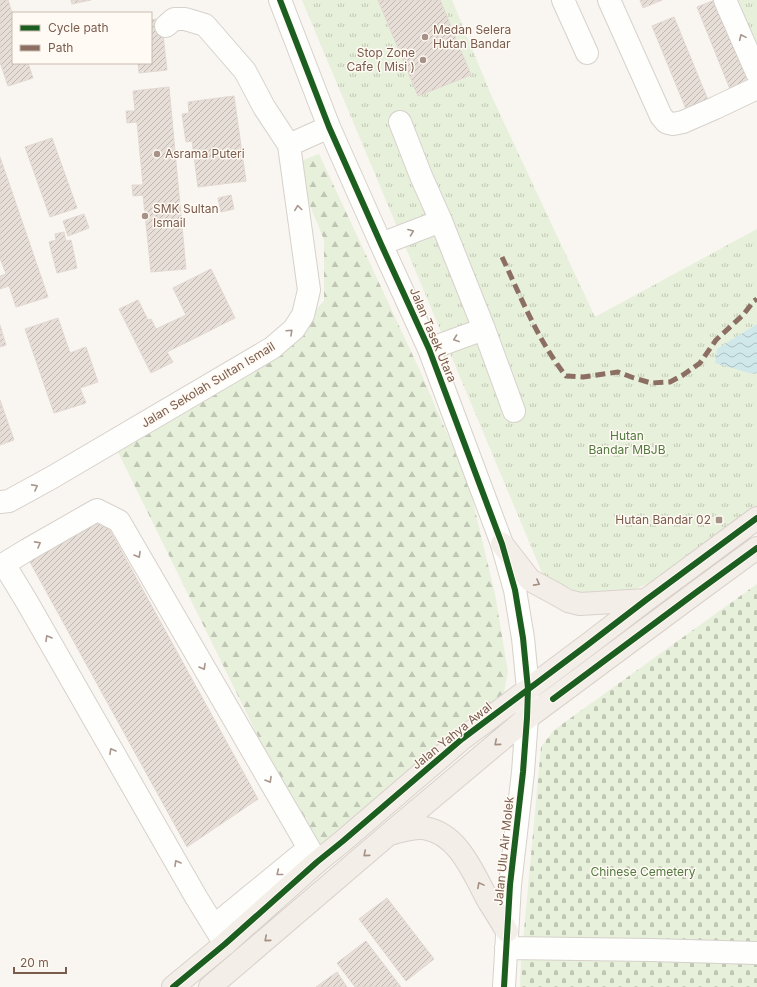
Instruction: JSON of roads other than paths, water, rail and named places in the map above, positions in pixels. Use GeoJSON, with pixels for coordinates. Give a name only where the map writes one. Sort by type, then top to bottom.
{"type":"FeatureCollection","features":[{"type":"Feature","properties":{"kind":"main road","name":"Jalan Yahya Awal"},"geometry":{"type":"LineString","coordinates":[[173,987],[212,923],[306,843],[343,841],[462,739],[757,518]]}},
{"type":"Feature","properties":{"kind":"main road"},"geometry":{"type":"LineString","coordinates":[[502,544],[530,580],[568,601],[580,604],[646,600]]}},
{"type":"Feature","properties":{"kind":"main road"},"geometry":{"type":"LineString","coordinates":[[210,987],[527,718],[757,548]]}},
{"type":"Feature","properties":{"kind":"main road"},"geometry":{"type":"LineString","coordinates":[[389,834],[413,828],[424,828],[437,832],[451,842],[463,854],[490,902],[507,940]]}},
{"type":"Feature","properties":{"kind":"street","name":"Jalan Tasek Utara"},"geometry":{"type":"LineString","coordinates":[[280,0],[329,127],[429,349],[502,544],[515,590],[523,638],[528,689]]}},
{"type":"Feature","properties":{"kind":"street"},"geometry":{"type":"LineString","coordinates":[[563,0],[587,53]]}},
{"type":"Feature","properties":{"kind":"street"},"geometry":{"type":"LineString","coordinates":[[609,0],[661,116],[666,122],[673,124],[683,122],[757,88]]}},
{"type":"Feature","properties":{"kind":"street"},"geometry":{"type":"LineString","coordinates":[[725,0],[757,73]]}},
{"type":"Feature","properties":{"kind":"street"},"geometry":{"type":"LineString","coordinates":[[166,26],[174,19],[185,19],[205,25],[245,71],[264,107],[289,145],[329,127]]}},
{"type":"Feature","properties":{"kind":"street"},"geometry":{"type":"LineString","coordinates":[[400,122],[484,329],[514,411]]}},
{"type":"Feature","properties":{"kind":"street","name":"Jalan Sekolah Sultan Ismail"},"geometry":{"type":"LineString","coordinates":[[0,502],[9,501],[58,474],[272,348],[294,329],[303,315],[310,290],[289,145]]}},
{"type":"Feature","properties":{"kind":"street"},"geometry":{"type":"LineString","coordinates":[[381,244],[441,221]]}},
{"type":"Feature","properties":{"kind":"street"},"geometry":{"type":"LineString","coordinates":[[429,349],[484,329]]}},
{"type":"Feature","properties":{"kind":"street"},"geometry":{"type":"LineString","coordinates":[[212,923],[4,564],[97,510],[119,521],[306,843]]}},
{"type":"Feature","properties":{"kind":"street","name":"Jalan Ulu Air Molek"},"geometry":{"type":"LineString","coordinates":[[504,987],[510,885],[523,772],[528,689]]}},
{"type":"Feature","properties":{"kind":"street"},"geometry":{"type":"LineString","coordinates":[[507,940],[651,950],[757,953]]}},
{"type":"Feature","properties":{"kind":"water"},"geometry":{"type":"Polygon","coordinates":[[[757,324],[757,373],[753,374],[715,363],[717,349],[757,324]]]}},
{"type":"Feature","properties":{"kind":"place","name":"Medan Selera Hutan Bandar"},"geometry":{"type":"Point","coordinates":[425,37]}},
{"type":"Feature","properties":{"kind":"place","name":"Stop Zone Cafe ( Misi )"},"geometry":{"type":"Point","coordinates":[423,60]}},
{"type":"Feature","properties":{"kind":"place","name":"Asrama Puteri"},"geometry":{"type":"Point","coordinates":[157,154]}},
{"type":"Feature","properties":{"kind":"place","name":"SMK Sultan Ismail"},"geometry":{"type":"Point","coordinates":[145,216]}},
{"type":"Feature","properties":{"kind":"place","name":"Hutan Bandar 02"},"geometry":{"type":"Point","coordinates":[719,520]}},
{"type":"Feature","properties":{"kind":"park label","name":"Hutan Bandar MBJB"},"geometry":{"type":"Point","coordinates":[627,443]}},
{"type":"Feature","properties":{"kind":"park label","name":"Chinese Cemetery"},"geometry":{"type":"Point","coordinates":[643,872]}}]}
